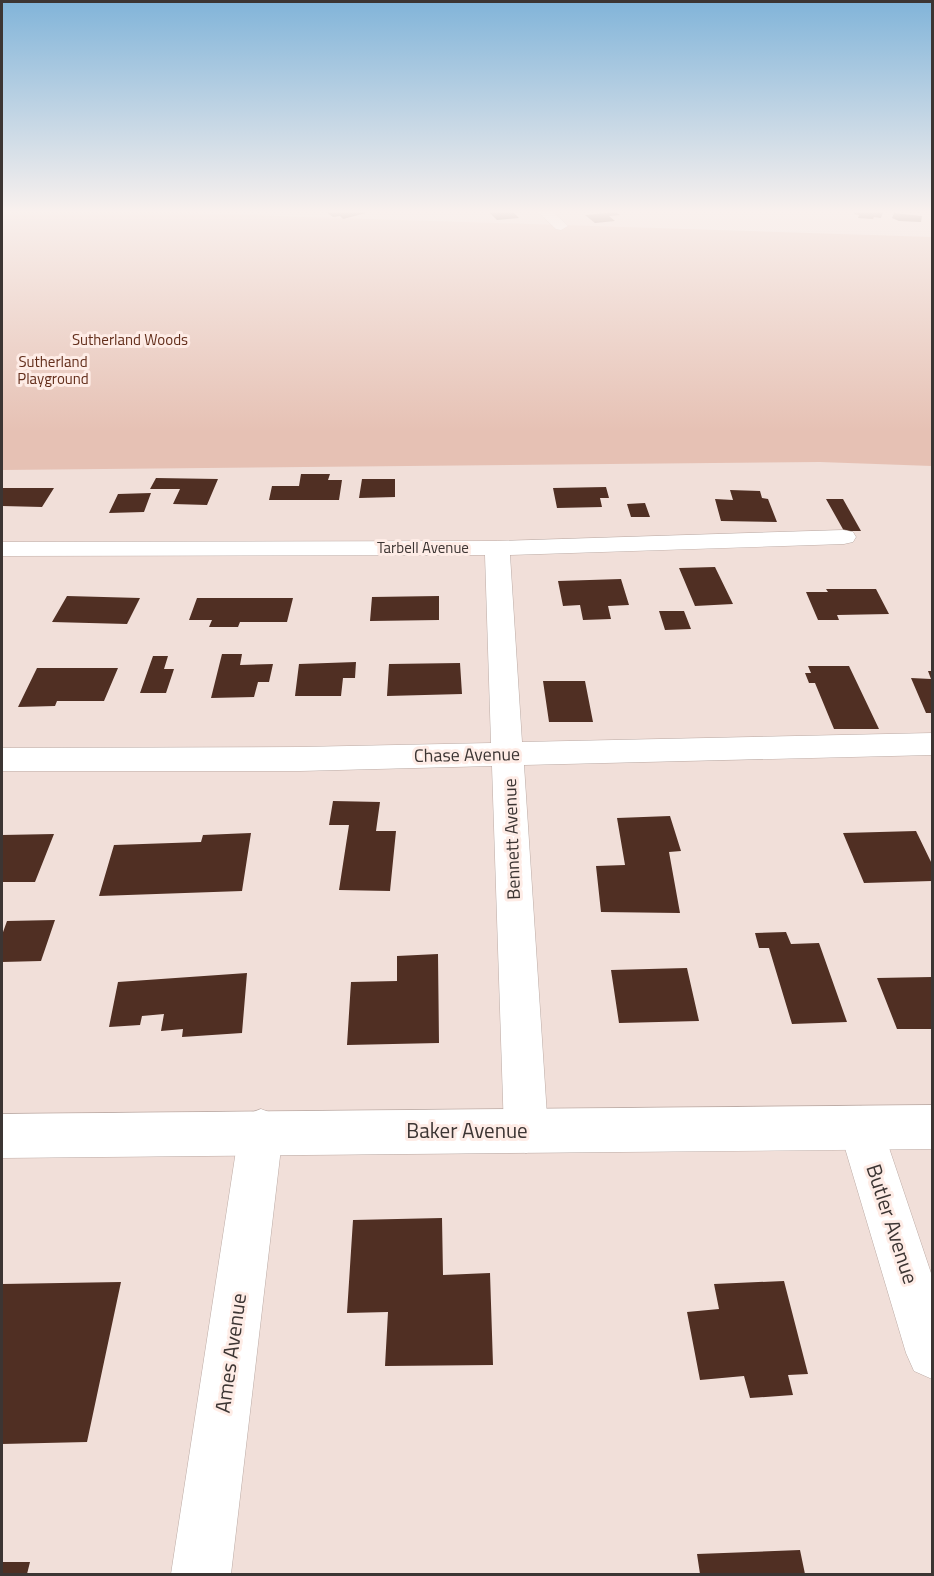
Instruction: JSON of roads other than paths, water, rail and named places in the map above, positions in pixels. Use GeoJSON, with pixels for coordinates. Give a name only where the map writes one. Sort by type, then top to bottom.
{"type":"FeatureCollection","features":[{"type":"Feature","properties":{"kind":"street","name":"Tarbell Avenue"},"geometry":{"type":"LineString","coordinates":[[2,549],[497,548],[844,537]]}},
{"type":"Feature","properties":{"kind":"street","name":"Bennett Avenue"},"geometry":{"type":"LineString","coordinates":[[497,548],[526,1131]]}},
{"type":"Feature","properties":{"kind":"street","name":"Chase Avenue"},"geometry":{"type":"LineString","coordinates":[[2,760],[300,759],[933,744]]}},
{"type":"Feature","properties":{"kind":"street","name":"Baker Avenue"},"geometry":{"type":"LineString","coordinates":[[2,1136],[261,1131],[933,1127]]}},
{"type":"Feature","properties":{"kind":"street","name":"Butler Avenue"},"geometry":{"type":"LineString","coordinates":[[861,1128],[933,1353]]}},
{"type":"Feature","properties":{"kind":"street","name":"Ames Avenue"},"geometry":{"type":"LineString","coordinates":[[201,1575],[261,1131]]}},
{"type":"Feature","properties":{"kind":"park label","name":"Sutherland Woods"},"geometry":{"type":"Point","coordinates":[130,340]}},
{"type":"Feature","properties":{"kind":"park label","name":"Sutherland Playground"},"geometry":{"type":"Point","coordinates":[53,370]}}]}
